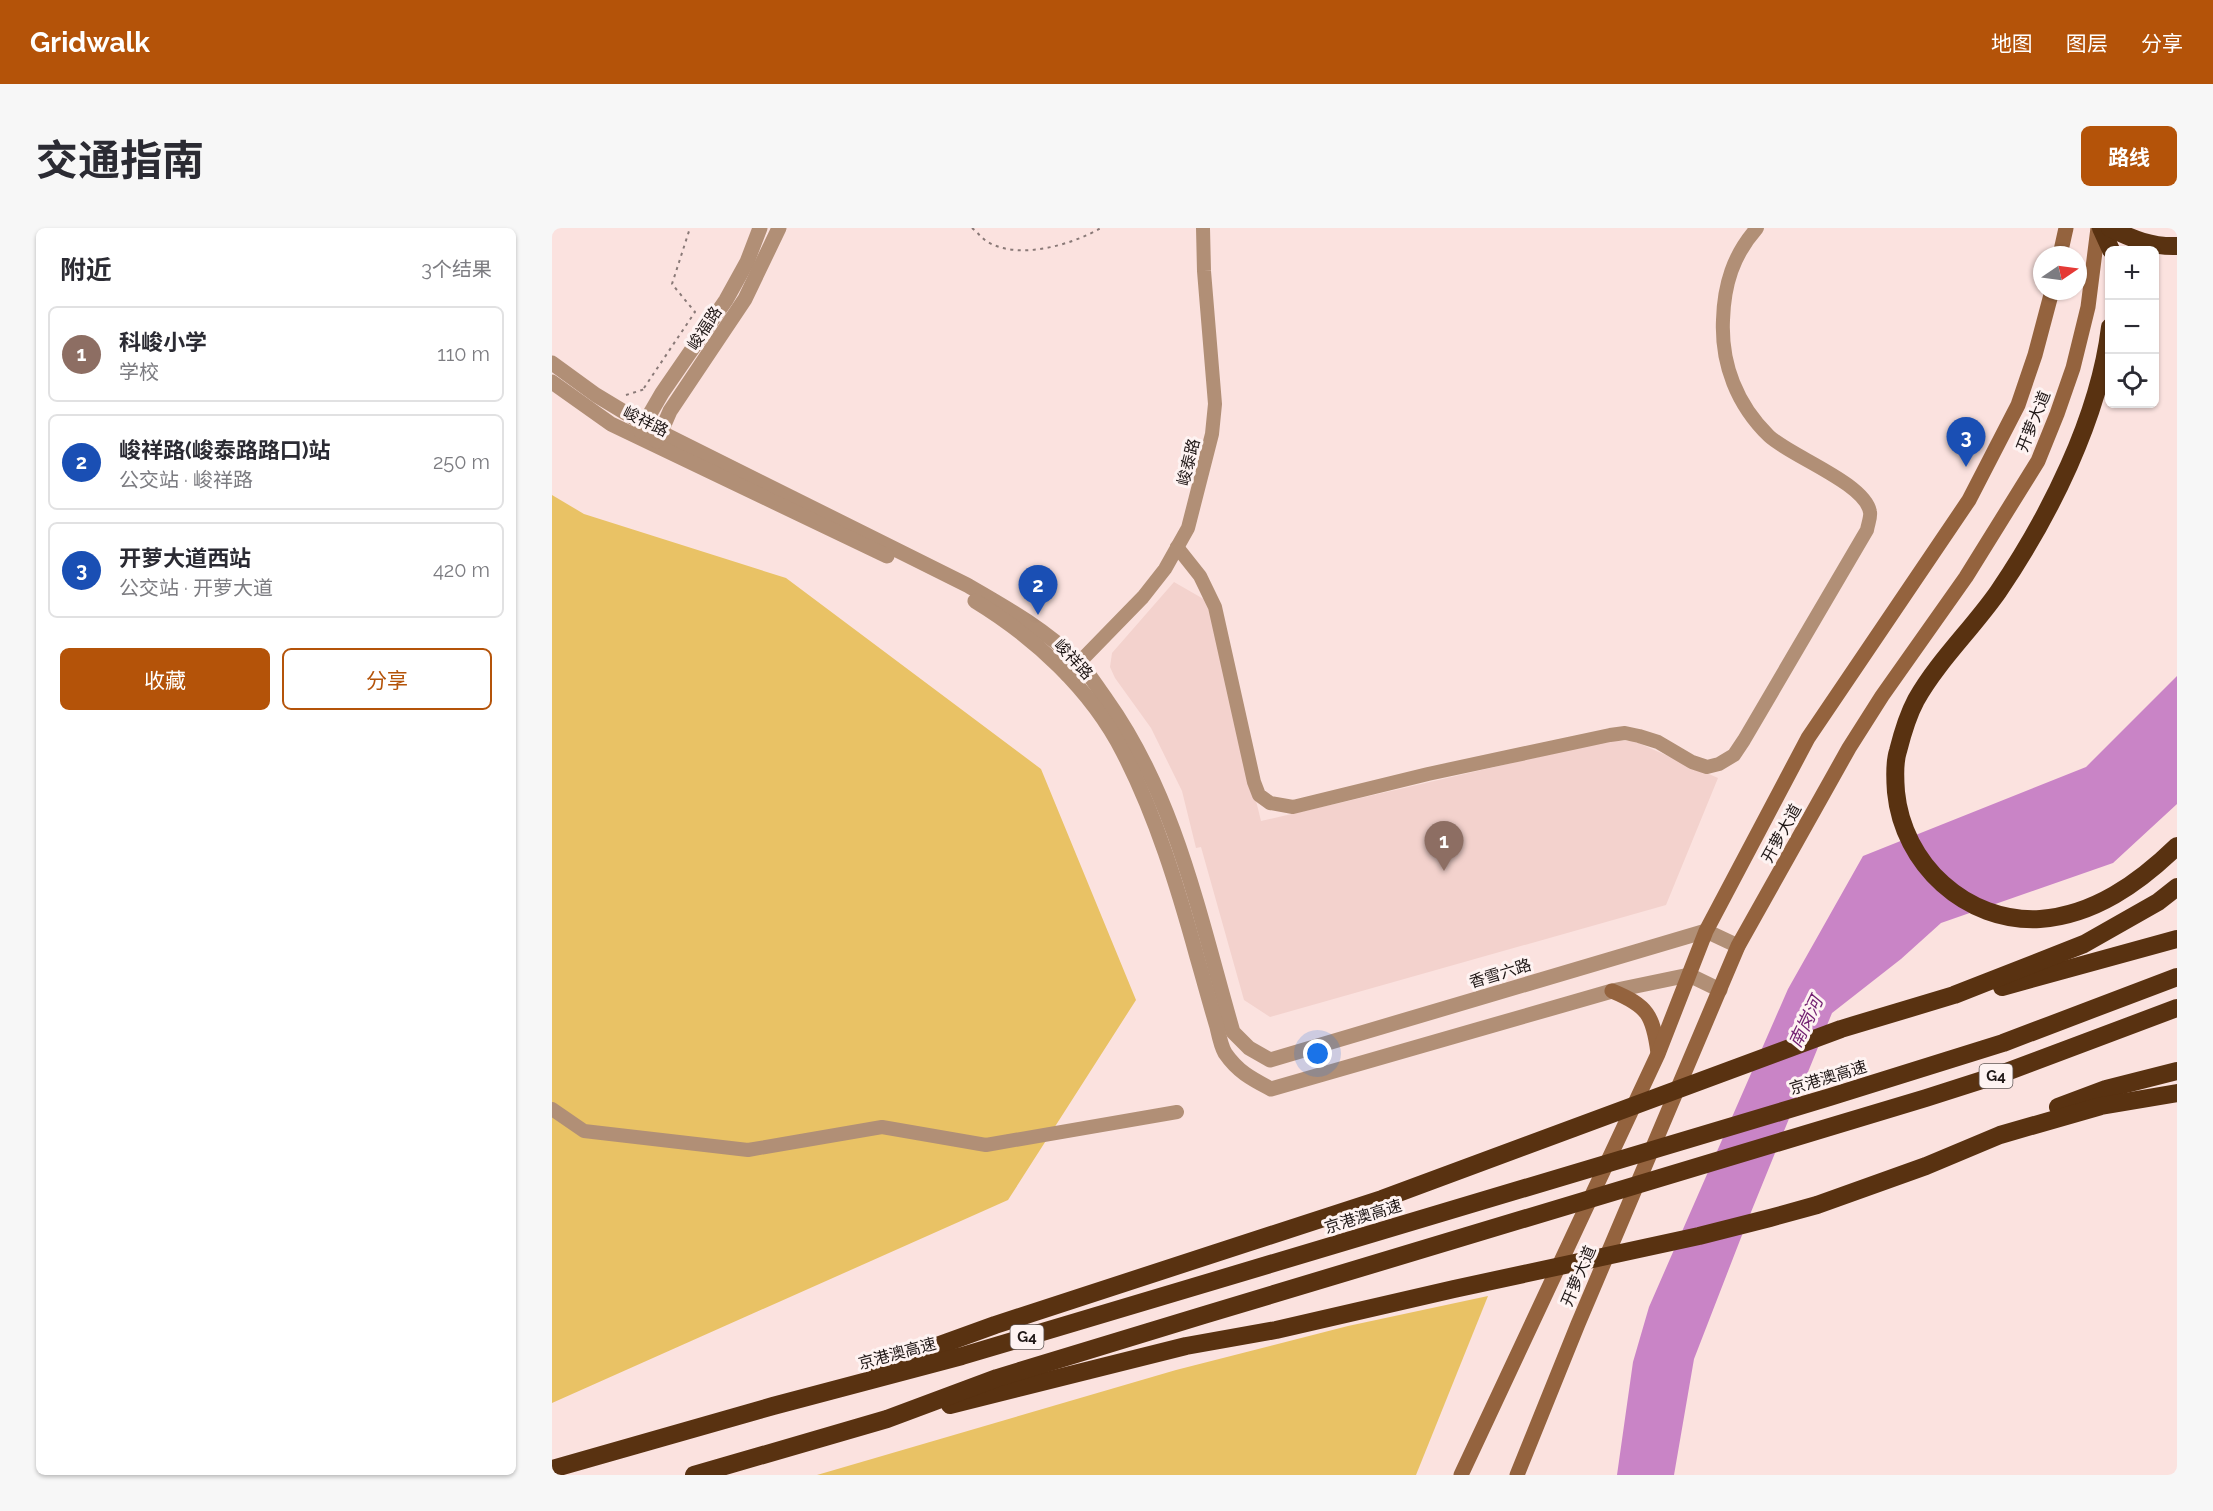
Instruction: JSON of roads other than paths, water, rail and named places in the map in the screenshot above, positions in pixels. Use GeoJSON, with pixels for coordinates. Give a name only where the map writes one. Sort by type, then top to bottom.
{"type":"FeatureCollection","features":[{"type":"Feature","properties":{"kind":"highway"},"geometry":{"type":"LineString","coordinates":[[2100,228],[2109,246]]}},
{"type":"Feature","properties":{"kind":"highway"},"geometry":{"type":"LineString","coordinates":[[2110,228],[2137,241],[2174,246]]}},
{"type":"Feature","properties":{"kind":"highway"},"geometry":{"type":"LineString","coordinates":[[2105,345],[2091,408],[2063,476],[2024,552],[1935,671],[1915,702],[1897,754],[1896,795],[1904,831],[1917,855],[1932,875],[1974,906],[2004,916],[2032,919],[2061,918],[2090,908],[2118,893],[2159,863],[2177,846]]}},
{"type":"Feature","properties":{"kind":"highway"},"geometry":{"type":"LineString","coordinates":[[773,1406],[995,1325],[1382,1199],[1841,1029],[1954,995],[2084,944],[2158,902],[2177,887]]}},
{"type":"Feature","properties":{"kind":"highway"},"geometry":{"type":"LineString","coordinates":[[1954,995],[1990,990],[2085,966],[2177,939]]}},
{"type":"Feature","properties":{"kind":"highway","name":"京港澳高速"},"geometry":{"type":"LineString","coordinates":[[552,1469],[773,1406],[962,1356],[1830,1097],[2003,1043],[2177,977]]}},
{"type":"Feature","properties":{"kind":"highway","name":"G4"},"geometry":{"type":"LineString","coordinates":[[694,1475],[887,1419],[997,1378],[1812,1134],[2001,1074],[2177,1008]]}},
{"type":"Feature","properties":{"kind":"highway"},"geometry":{"type":"LineString","coordinates":[[887,1419],[983,1398],[1186,1346],[1276,1330],[1454,1288],[1699,1236],[1770,1218],[1817,1205],[1926,1166],[2000,1135],[2034,1116],[2106,1089],[2177,1071]]}},
{"type":"Feature","properties":{"kind":"highway"},"geometry":{"type":"LineString","coordinates":[[2000,1135],[2100,1106],[2177,1093]]}},
{"type":"Feature","properties":{"kind":"main road"},"geometry":{"type":"LineString","coordinates":[[2062,246],[2066,228]]}},
{"type":"Feature","properties":{"kind":"main road","name":"开萝大道"},"geometry":{"type":"LineString","coordinates":[[1517,1475],[1582,1313],[1738,946],[1849,748],[1894,678],[1966,577],[2038,461],[2073,368],[2088,307],[2100,228]]}},
{"type":"Feature","properties":{"kind":"main road","name":"开萝大道"},"geometry":{"type":"LineString","coordinates":[[1461,1475],[1658,1054],[1706,931],[1808,738],[1969,500],[2018,405],[2036,355],[2050,300]]}},
{"type":"Feature","properties":{"kind":"main road"},"geometry":{"type":"LineString","coordinates":[[1612,991],[1642,1006],[1650,1016],[1658,1054]]}},
{"type":"Feature","properties":{"kind":"street","name":"峻福路"},"geometry":{"type":"LineString","coordinates":[[640,430],[726,300],[747,262],[760,228]]}},
{"type":"Feature","properties":{"kind":"street","name":"峻福路"},"geometry":{"type":"LineString","coordinates":[[658,438],[670,411],[744,299],[779,228]]}},
{"type":"Feature","properties":{"kind":"street","name":"峻泰路"},"geometry":{"type":"LineString","coordinates":[[1067,675],[1143,597],[1165,569],[1188,528],[1212,434],[1215,404],[1204,271],[1203,228]]}},
{"type":"Feature","properties":{"kind":"street"},"geometry":{"type":"LineString","coordinates":[[1178,547],[1200,576],[1215,607],[1254,782],[1259,795],[1270,804],[1293,807],[1428,774],[1625,733],[1658,742],[1692,762],[1707,767],[1719,764],[1734,755],[1744,740],[1867,530],[1870,511],[1866,502],[1853,488],[1770,437],[1741,401],[1732,382],[1724,349],[1723,296],[1727,279],[1737,257],[1757,228]]}},
{"type":"Feature","properties":{"kind":"street","name":"峻祥路"},"geometry":{"type":"LineString","coordinates":[[552,363],[619,410],[640,430]]}},
{"type":"Feature","properties":{"kind":"street","name":"峻祥路"},"geometry":{"type":"LineString","coordinates":[[552,382],[611,424],[640,430],[658,438],[967,585],[1039,629],[1080,664],[1122,722],[1167,810],[1233,1032],[1248,1048],[1270,1060]]}},
{"type":"Feature","properties":{"kind":"street","name":"峻祥路"},"geometry":{"type":"LineString","coordinates":[[658,438],[957,590],[997,614],[1032,641],[1067,675],[1096,710],[1122,750],[1143,795],[1179,899],[1224,1051],[1243,1074],[1271,1089],[1612,991]]}},
{"type":"Feature","properties":{"kind":"street"},"geometry":{"type":"LineString","coordinates":[[1706,931],[1738,946]]}},
{"type":"Feature","properties":{"kind":"street","name":"香雪六路"},"geometry":{"type":"LineString","coordinates":[[1270,1060],[1706,931]]}},
{"type":"Feature","properties":{"kind":"street"},"geometry":{"type":"LineString","coordinates":[[1612,991],[1689,975],[1720,990]]}},
{"type":"Feature","properties":{"kind":"street"},"geometry":{"type":"LineString","coordinates":[[552,1109],[584,1131],[748,1150],[882,1127],[986,1145],[1178,1112]]}},
{"type":"Feature","properties":{"kind":"water","name":"南岗河"},"geometry":{"type":"Polygon","coordinates":[[[2177,676],[2177,804],[2113,863],[1941,923],[1901,959],[1832,1013],[1694,1359],[1674,1475],[1617,1475],[1633,1362],[1649,1307],[1788,989],[1863,856],[2086,767],[2177,676]]]}},
{"type":"Feature","properties":{"kind":"place","name":"开萝大道西站"},"geometry":{"type":"Point","coordinates":[1966,467]}},
{"type":"Feature","properties":{"kind":"place","name":"峻祥路(峻泰路路口)站"},"geometry":{"type":"Point","coordinates":[1038,615]}},
{"type":"Feature","properties":{"kind":"place","name":"科峻小学"},"geometry":{"type":"Point","coordinates":[1444,871]}}]}
